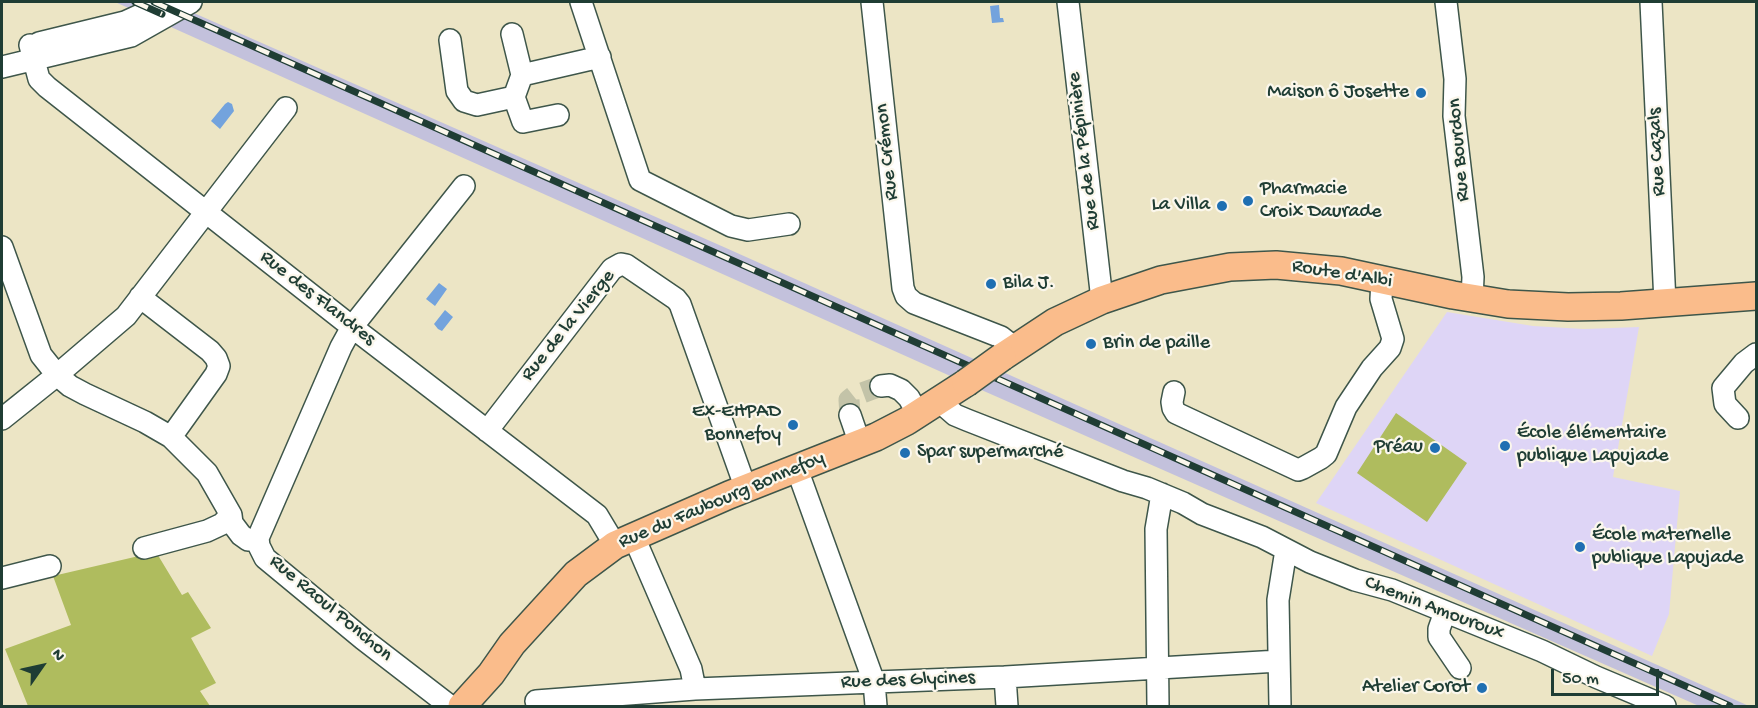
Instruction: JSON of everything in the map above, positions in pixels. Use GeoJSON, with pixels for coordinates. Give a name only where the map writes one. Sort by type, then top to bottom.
{"type":"FeatureCollection","features":[{"type":"Feature","properties":{"kind":"main road","name":"Route d'Albi"},"geometry":{"type":"LineString","coordinates":[[945,397],[1055,322],[1102,300],[1161,280],[1230,267],[1276,265],[1341,271],[1472,299],[1508,304],[1568,307],[1756,296]]}},
{"type":"Feature","properties":{"kind":"main road","name":"Rue du Faubourg Bonnefoy"},"geometry":{"type":"LineString","coordinates":[[452,706],[491,674],[512,644],[576,574],[624,540],[860,444],[945,397]]}},
{"type":"Feature","properties":{"kind":"street"},"geometry":{"type":"LineString","coordinates":[[2,67],[32,52],[125,22],[166,2]]}},
{"type":"Feature","properties":{"kind":"street"},"geometry":{"type":"LineString","coordinates":[[2,53],[32,52],[131,36],[190,2]]}},
{"type":"Feature","properties":{"kind":"street"},"geometry":{"type":"LineString","coordinates":[[581,2],[640,180],[731,226],[748,230],[789,224]]}},
{"type":"Feature","properties":{"kind":"street","name":"Rue Crémon"},"geometry":{"type":"LineString","coordinates":[[872,2],[903,288],[910,301],[1001,337],[1008,353]]}},
{"type":"Feature","properties":{"kind":"street","name":"Rue de la Pépinière"},"geometry":{"type":"LineString","coordinates":[[1068,2],[1102,300]]}},
{"type":"Feature","properties":{"kind":"street","name":"Rue Bourdon"},"geometry":{"type":"LineString","coordinates":[[1446,2],[1455,79],[1454,116],[1473,277],[1472,299]]}},
{"type":"Feature","properties":{"kind":"street","name":"Rue Cazals"},"geometry":{"type":"LineString","coordinates":[[1651,2],[1665,303]]}},
{"type":"Feature","properties":{"kind":"street"},"geometry":{"type":"LineString","coordinates":[[512,34],[522,75],[514,97],[523,122],[558,115]]}},
{"type":"Feature","properties":{"kind":"street"},"geometry":{"type":"LineString","coordinates":[[450,40],[457,91],[464,101],[477,105],[514,97]]}},
{"type":"Feature","properties":{"kind":"street","name":"Rue des Flandres"},"geometry":{"type":"LineString","coordinates":[[32,52],[39,79],[46,87],[352,327],[597,515],[624,540],[691,669],[694,689]]}},
{"type":"Feature","properties":{"kind":"street"},"geometry":{"type":"LineString","coordinates":[[522,75],[600,57]]}},
{"type":"Feature","properties":{"kind":"street"},"geometry":{"type":"LineString","coordinates":[[2,419],[126,315],[286,108]]}},
{"type":"Feature","properties":{"kind":"street","name":"Rue Raoul Ponchon"},"geometry":{"type":"LineString","coordinates":[[452,706],[363,639],[265,558],[259,546],[260,533],[341,347],[352,327],[464,186]]}},
{"type":"Feature","properties":{"kind":"street"},"geometry":{"type":"LineString","coordinates":[[2,247],[41,355],[57,375],[70,386],[171,437],[207,473],[231,515],[232,524],[241,535],[248,540],[260,533]]}},
{"type":"Feature","properties":{"kind":"street","name":"Rue de la Vierge"},"geometry":{"type":"LineString","coordinates":[[487,431],[612,269],[621,264],[626,265],[667,292],[680,304],[746,489]]}},
{"type":"Feature","properties":{"kind":"street"},"geometry":{"type":"LineString","coordinates":[[1174,392],[1172,402],[1176,413],[1298,470],[1303,468],[1326,454],[1346,407],[1372,368],[1390,348],[1393,339],[1381,299],[1382,280]]}},
{"type":"Feature","properties":{"kind":"street"},"geometry":{"type":"LineString","coordinates":[[140,297],[210,351],[219,366],[216,374],[171,437]]}},
{"type":"Feature","properties":{"kind":"street"},"geometry":{"type":"LineString","coordinates":[[1738,418],[1725,404],[1723,388],[1744,363],[1756,354]]}},
{"type":"Feature","properties":{"kind":"street","name":"Chemin Amouroux"},"geometry":{"type":"LineString","coordinates":[[881,386],[890,385],[901,390],[909,398],[945,397],[955,415],[1123,482],[1147,488],[1161,499],[1262,537],[1344,576],[1392,590],[1542,651],[1665,706]]}},
{"type":"Feature","properties":{"kind":"street"},"geometry":{"type":"LineString","coordinates":[[850,416],[860,444]]}},
{"type":"Feature","properties":{"kind":"street"},"geometry":{"type":"LineString","coordinates":[[796,469],[874,682],[876,706]]}},
{"type":"Feature","properties":{"kind":"street"},"geometry":{"type":"LineString","coordinates":[[1158,706],[1156,529],[1161,499]]}},
{"type":"Feature","properties":{"kind":"street"},"geometry":{"type":"LineString","coordinates":[[144,548],[207,531],[222,524],[231,515]]}},
{"type":"Feature","properties":{"kind":"street"},"geometry":{"type":"LineString","coordinates":[[1280,706],[1278,600],[1286,550]]}},
{"type":"Feature","properties":{"kind":"street"},"geometry":{"type":"LineString","coordinates":[[2,578],[50,566]]}},
{"type":"Feature","properties":{"kind":"street"},"geometry":{"type":"LineString","coordinates":[[1445,612],[1439,629],[1439,637],[1460,668]]}},
{"type":"Feature","properties":{"kind":"street","name":"Rue des Glycines"},"geometry":{"type":"LineString","coordinates":[[536,700],[694,689],[1005,677],[1279,662]]}},
{"type":"Feature","properties":{"kind":"street"},"geometry":{"type":"LineString","coordinates":[[1005,677],[1007,706]]}},
{"type":"Feature","properties":{"kind":"shaded area"},"geometry":{"type":"Polygon","coordinates":[[[115,2],[169,2],[726,248],[1749,706],[1699,706],[986,392],[115,2]]]}},
{"type":"Feature","properties":{"kind":"shaded area"},"geometry":{"type":"Polygon","coordinates":[[[1447,312],[1533,326],[1584,329],[1639,327],[1613,477],[1680,491],[1669,614],[1652,656],[1316,503],[1447,312]]]}},
{"type":"Feature","properties":{"kind":"green space"},"geometry":{"type":"Polygon","coordinates":[[[1396,413],[1467,463],[1427,522],[1357,473],[1396,413]]]}},
{"type":"Feature","properties":{"kind":"green space"},"geometry":{"type":"Polygon","coordinates":[[[156,552],[182,595],[188,592],[211,628],[191,638],[216,683],[200,691],[210,706],[28,706],[5,649],[71,625],[53,576],[156,552]]]}},
{"type":"Feature","properties":{"kind":"water"},"geometry":{"type":"Polygon","coordinates":[[[999,5],[1000,18],[1003,18],[1004,22],[992,23],[990,6],[999,5]]]}},
{"type":"Feature","properties":{"kind":"water"},"geometry":{"type":"Polygon","coordinates":[[[228,102],[232,104],[234,111],[220,129],[211,121],[228,102]]]}},
{"type":"Feature","properties":{"kind":"water"},"geometry":{"type":"Polygon","coordinates":[[[439,283],[447,289],[435,306],[426,299],[439,283]]]}},
{"type":"Feature","properties":{"kind":"water"},"geometry":{"type":"Polygon","coordinates":[[[445,310],[453,317],[442,331],[434,324],[445,310]]]}},
{"type":"Feature","properties":{"kind":"tunnel"},"geometry":{"type":"LineString","coordinates":[[850,415],[849,400],[881,386]]}},
{"type":"Feature","properties":{"kind":"railway"},"geometry":{"type":"LineString","coordinates":[[135,2],[162,14]]}},
{"type":"Feature","properties":{"kind":"railway"},"geometry":{"type":"LineString","coordinates":[[154,2],[1730,706]]}},
{"type":"Feature","properties":{"kind":"place","name":"Maison ô Josette"},"geometry":{"type":"Point","coordinates":[1421,93]}},
{"type":"Feature","properties":{"kind":"place","name":"Pharmacie Croix Daurade"},"geometry":{"type":"Point","coordinates":[1248,201]}},
{"type":"Feature","properties":{"kind":"place","name":"La Villa"},"geometry":{"type":"Point","coordinates":[1222,206]}},
{"type":"Feature","properties":{"kind":"place","name":"Bila J."},"geometry":{"type":"Point","coordinates":[991,284]}},
{"type":"Feature","properties":{"kind":"place","name":"Brin de paille"},"geometry":{"type":"Point","coordinates":[1091,344]}},
{"type":"Feature","properties":{"kind":"place","name":"Ex-EHPAD Bonnefoy"},"geometry":{"type":"Point","coordinates":[793,425]}},
{"type":"Feature","properties":{"kind":"place","name":"École élémentaire publique Lapujade"},"geometry":{"type":"Point","coordinates":[1505,446]}},
{"type":"Feature","properties":{"kind":"place","name":"Préau"},"geometry":{"type":"Point","coordinates":[1435,448]}},
{"type":"Feature","properties":{"kind":"place","name":"Spar supermarché"},"geometry":{"type":"Point","coordinates":[905,453]}},
{"type":"Feature","properties":{"kind":"place","name":"École maternelle publique Lapujade"},"geometry":{"type":"Point","coordinates":[1580,547]}},
{"type":"Feature","properties":{"kind":"place","name":"Atelier Corot"},"geometry":{"type":"Point","coordinates":[1482,688]}}]}
